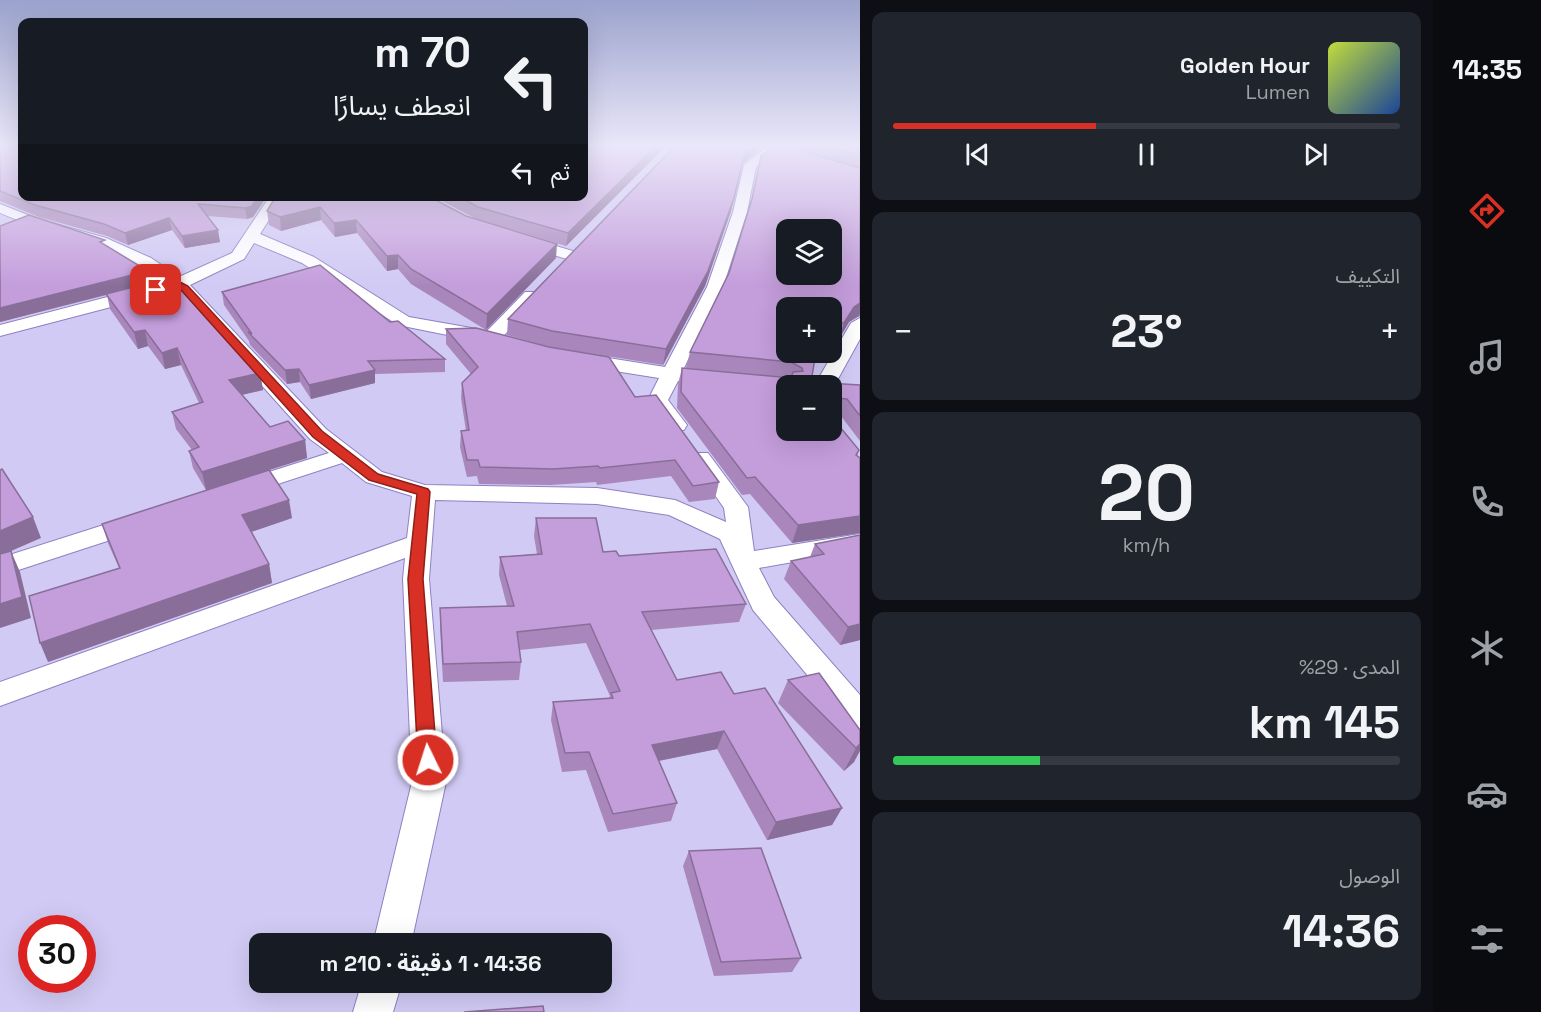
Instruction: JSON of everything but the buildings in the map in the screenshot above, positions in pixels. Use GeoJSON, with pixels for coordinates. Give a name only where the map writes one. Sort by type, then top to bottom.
{"type":"FeatureCollection","features":[{"type":"Feature","properties":{"kind":"street"},"geometry":{"type":"LineString","coordinates":[[743,562],[736,507],[658,400],[715,286],[740,212],[744,192]]}},
{"type":"Feature","properties":{"kind":"street"},"geometry":{"type":"LineString","coordinates":[[0,331],[178,284],[238,256],[274,201]]}},
{"type":"Feature","properties":{"kind":"street"},"geometry":{"type":"LineString","coordinates":[[0,208],[33,222],[102,241],[145,261],[178,284],[318,434],[374,477],[424,492],[597,496],[675,508],[730,534],[763,603],[860,716]]}},
{"type":"Feature","properties":{"kind":"street"},"geometry":{"type":"LineString","coordinates":[[251,236],[308,260],[404,321],[513,344]]}},
{"type":"Feature","properties":{"kind":"street"},"geometry":{"type":"LineString","coordinates":[[515,238],[574,251],[554,272]]}},
{"type":"Feature","properties":{"kind":"street"},"geometry":{"type":"LineString","coordinates":[[490,338],[538,288]]}},
{"type":"Feature","properties":{"kind":"street"},"geometry":{"type":"LineString","coordinates":[[838,375],[860,323]]}},
{"type":"Feature","properties":{"kind":"street"},"geometry":{"type":"LineString","coordinates":[[570,358],[669,375],[704,378]]}},
{"type":"Feature","properties":{"kind":"street"},"geometry":{"type":"LineString","coordinates":[[222,494],[345,454]]}},
{"type":"Feature","properties":{"kind":"street"},"geometry":{"type":"LineString","coordinates":[[395,933],[429,782],[416,579],[424,492]]}},
{"type":"Feature","properties":{"kind":"street"},"geometry":{"type":"LineString","coordinates":[[0,567],[156,516]]}},
{"type":"Feature","properties":{"kind":"street"},"geometry":{"type":"LineString","coordinates":[[743,562],[860,542]]}},
{"type":"Feature","properties":{"kind":"street"},"geometry":{"type":"LineString","coordinates":[[0,694],[420,543]]}},
{"type":"Feature","properties":{"kind":"street"},"geometry":{"type":"LineString","coordinates":[[373,1012],[379,993]]}},
{"type":"Feature","properties":{"kind":"route"},"geometry":{"type":"LineString","coordinates":[[156,290],[178,284],[184,288],[318,434],[374,477],[424,492],[416,579],[428,760]]}}]}
